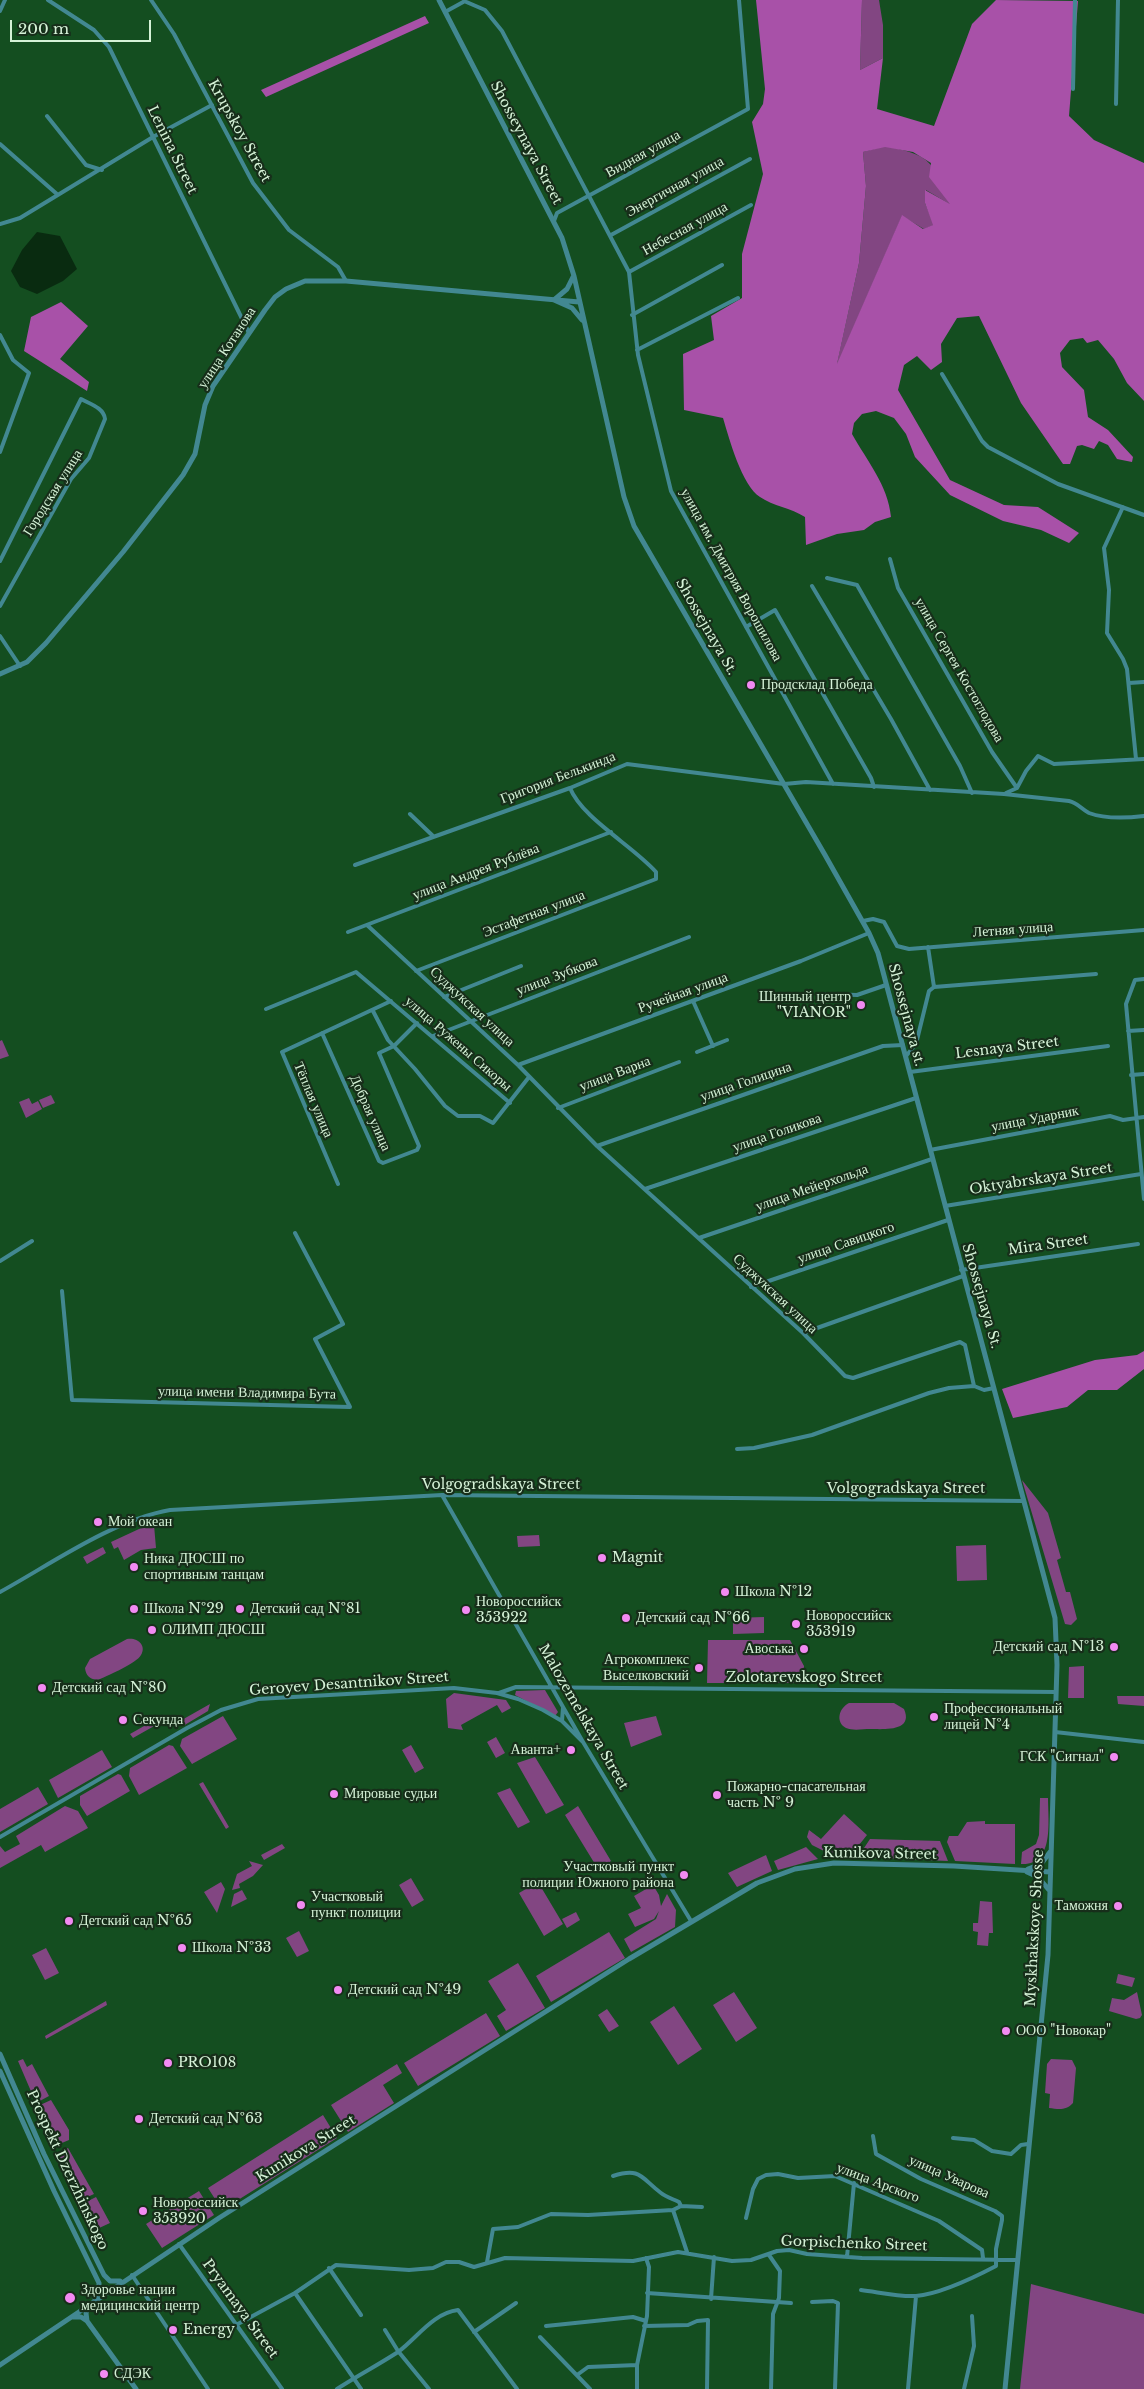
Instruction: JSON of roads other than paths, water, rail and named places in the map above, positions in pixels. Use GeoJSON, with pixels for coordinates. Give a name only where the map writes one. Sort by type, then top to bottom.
{"type":"FeatureCollection","features":[{"type":"Feature","properties":{"kind":"street"},"geometry":{"type":"LineString","coordinates":[[0,11],[5,0]]}},
{"type":"Feature","properties":{"kind":"street","name":"Lenina Street"},"geometry":{"type":"LineString","coordinates":[[48,0],[94,30],[110,47],[249,333]]}},
{"type":"Feature","properties":{"kind":"street","name":"Krupskoy Street"},"geometry":{"type":"LineString","coordinates":[[150,0],[166,20],[247,174],[294,235],[338,267],[346,281]]}},
{"type":"Feature","properties":{"kind":"street","name":"Shosseynaya Street"},"geometry":{"type":"LineString","coordinates":[[439,0],[554,221],[574,276],[579,302]]}},
{"type":"Feature","properties":{"kind":"street","name":"Видная улица"},"geometry":{"type":"LineString","coordinates":[[554,221],[557,213],[748,109],[739,0]]}},
{"type":"Feature","properties":{"kind":"street"},"geometry":{"type":"LineString","coordinates":[[1073,88],[1075,0]]}},
{"type":"Feature","properties":{"kind":"street"},"geometry":{"type":"LineString","coordinates":[[1116,104],[1118,0]]}},
{"type":"Feature","properties":{"kind":"street"},"geometry":{"type":"LineString","coordinates":[[445,12],[466,1]]}},
{"type":"Feature","properties":{"kind":"street","name":"улица им. Дмитрия Ворошилова"},"geometry":{"type":"LineString","coordinates":[[466,1],[485,10],[502,31],[629,272],[637,350],[671,491],[833,784]]}},
{"type":"Feature","properties":{"kind":"street"},"geometry":{"type":"LineString","coordinates":[[0,224],[20,218],[212,105]]}},
{"type":"Feature","properties":{"kind":"street"},"geometry":{"type":"LineString","coordinates":[[47,116],[86,165],[102,170]]}},
{"type":"Feature","properties":{"kind":"street"},"geometry":{"type":"LineString","coordinates":[[0,144],[58,195]]}},
{"type":"Feature","properties":{"kind":"street","name":"Энергичная улица"},"geometry":{"type":"LineString","coordinates":[[611,235],[750,159]]}},
{"type":"Feature","properties":{"kind":"street","name":"Небесная улица"},"geometry":{"type":"LineString","coordinates":[[629,272],[751,205]]}},
{"type":"Feature","properties":{"kind":"street"},"geometry":{"type":"LineString","coordinates":[[632,314],[722,265]]}},
{"type":"Feature","properties":{"kind":"street"},"geometry":{"type":"LineString","coordinates":[[574,276],[567,289],[554,300],[572,308],[584,324]]}},
{"type":"Feature","properties":{"kind":"street","name":"улица Котанова"},"geometry":{"type":"LineString","coordinates":[[0,674],[20,666],[46,643],[123,552],[183,475],[195,454],[208,396],[275,297],[286,289],[305,281],[346,281],[579,302]]}},
{"type":"Feature","properties":{"kind":"street"},"geometry":{"type":"LineString","coordinates":[[637,350],[738,298]]}},
{"type":"Feature","properties":{"kind":"street","name":"Shossejnaya St."},"geometry":{"type":"LineString","coordinates":[[579,302],[624,497],[634,526],[869,933]]}},
{"type":"Feature","properties":{"kind":"street"},"geometry":{"type":"LineString","coordinates":[[0,336],[14,360],[29,373],[0,452]]}},
{"type":"Feature","properties":{"kind":"street"},"geometry":{"type":"LineString","coordinates":[[942,374],[982,442],[1048,479],[1144,515]]}},
{"type":"Feature","properties":{"kind":"street","name":"Городская улица"},"geometry":{"type":"LineString","coordinates":[[0,561],[81,399],[101,410],[105,414],[105,419],[89,458],[71,479],[0,606]]}},
{"type":"Feature","properties":{"kind":"street"},"geometry":{"type":"LineString","coordinates":[[1123,507],[1104,548],[1110,590],[1107,633],[1123,659],[1129,684],[1136,760]]}},
{"type":"Feature","properties":{"kind":"street","name":"улица Сергея Костоглодова"},"geometry":{"type":"LineString","coordinates":[[890,559],[898,588],[992,752],[1017,788]]}},
{"type":"Feature","properties":{"kind":"street"},"geometry":{"type":"LineString","coordinates":[[827,578],[857,585],[960,766],[972,793]]}},
{"type":"Feature","properties":{"kind":"street"},"geometry":{"type":"LineString","coordinates":[[812,586],[891,719],[930,790]]}},
{"type":"Feature","properties":{"kind":"street"},"geometry":{"type":"LineString","coordinates":[[746,627],[775,610],[871,778],[874,787]]}},
{"type":"Feature","properties":{"kind":"street"},"geometry":{"type":"LineString","coordinates":[[0,636],[20,666]]}},
{"type":"Feature","properties":{"kind":"street"},"geometry":{"type":"LineString","coordinates":[[1129,684],[1144,682]]}},
{"type":"Feature","properties":{"kind":"street"},"geometry":{"type":"LineString","coordinates":[[1004,794],[1017,788],[1026,770],[1038,756],[1054,764],[1144,759]]}},
{"type":"Feature","properties":{"kind":"street","name":"Григория Белькинда"},"geometry":{"type":"LineString","coordinates":[[355,865],[570,788],[627,764],[784,784],[806,782],[1004,794],[1078,803],[1088,813],[1101,816],[1144,816]]}},
{"type":"Feature","properties":{"kind":"street"},"geometry":{"type":"LineString","coordinates":[[570,788],[577,801],[612,832]]}},
{"type":"Feature","properties":{"kind":"street"},"geometry":{"type":"LineString","coordinates":[[410,814],[433,836]]}},
{"type":"Feature","properties":{"kind":"street","name":"Эстафетная улица"},"geometry":{"type":"LineString","coordinates":[[416,971],[652,880],[657,876],[643,857],[612,832]]}},
{"type":"Feature","properties":{"kind":"street","name":"улица Андрея Рублёва"},"geometry":{"type":"LineString","coordinates":[[348,932],[612,832]]}},
{"type":"Feature","properties":{"kind":"street","name":"Летняя улица"},"geometry":{"type":"LineString","coordinates":[[863,921],[873,919],[884,922],[897,946],[909,949],[1144,930]]}},
{"type":"Feature","properties":{"kind":"street","name":"Суджукская улица"},"geometry":{"type":"LineString","coordinates":[[367,926],[518,1065],[597,1146],[803,1333],[845,1376],[850,1378],[963,1342],[974,1386]]}},
{"type":"Feature","properties":{"kind":"street","name":"Ручейная улица"},"geometry":{"type":"LineString","coordinates":[[518,1065],[801,961],[869,933]]}},
{"type":"Feature","properties":{"kind":"street","name":"Shossejnaya st."},"geometry":{"type":"LineString","coordinates":[[869,933],[878,953],[916,1098]]}},
{"type":"Feature","properties":{"kind":"street","name":"улица Зубкова"},"geometry":{"type":"LineString","coordinates":[[432,1036],[689,937]]}},
{"type":"Feature","properties":{"kind":"street"},"geometry":{"type":"LineString","coordinates":[[928,947],[934,987]]}},
{"type":"Feature","properties":{"kind":"street"},"geometry":{"type":"LineString","coordinates":[[444,997],[521,966]]}},
{"type":"Feature","properties":{"kind":"street","name":"улица Ружены Сикоры"},"geometry":{"type":"LineString","coordinates":[[266,1009],[356,972],[510,1103]]}},
{"type":"Feature","properties":{"kind":"street"},"geometry":{"type":"LineString","coordinates":[[906,1056],[916,1044],[929,991],[934,987],[1096,974]]}},
{"type":"Feature","properties":{"kind":"street"},"geometry":{"type":"LineString","coordinates":[[1144,979],[1135,980],[1134,988],[1126,1000],[1131,1075],[1142,1162],[1141,1174],[1144,1199]]}},
{"type":"Feature","properties":{"kind":"street"},"geometry":{"type":"LineString","coordinates":[[825,994],[857,995],[886,985]]}},
{"type":"Feature","properties":{"kind":"street","name":"Тёплая улица"},"geometry":{"type":"LineString","coordinates":[[338,1184],[282,1052],[391,1001]]}},
{"type":"Feature","properties":{"kind":"street"},"geometry":{"type":"LineString","coordinates":[[693,1001],[713,1046]]}},
{"type":"Feature","properties":{"kind":"street"},"geometry":{"type":"LineString","coordinates":[[372,1011],[384,1035],[444,1106],[458,1116],[480,1116],[493,1123],[529,1077]]}},
{"type":"Feature","properties":{"kind":"street"},"geometry":{"type":"LineString","coordinates":[[394,1046],[417,1023]]}},
{"type":"Feature","properties":{"kind":"street"},"geometry":{"type":"LineString","coordinates":[[1128,1031],[1144,1030]]}},
{"type":"Feature","properties":{"kind":"street","name":"Добрая улица"},"geometry":{"type":"LineString","coordinates":[[322,1033],[380,1162],[417,1150],[419,1146],[380,1055],[381,1050],[394,1046]]}},
{"type":"Feature","properties":{"kind":"street"},"geometry":{"type":"LineString","coordinates":[[697,1052],[727,1040]]}},
{"type":"Feature","properties":{"kind":"street","name":"улица Голицина"},"geometry":{"type":"LineString","coordinates":[[597,1146],[883,1046],[903,1045]]}},
{"type":"Feature","properties":{"kind":"street","name":"Lesnaya Street"},"geometry":{"type":"LineString","coordinates":[[910,1072],[1108,1046]]}},
{"type":"Feature","properties":{"kind":"street","name":"улица Варна"},"geometry":{"type":"LineString","coordinates":[[558,1108],[679,1062]]}},
{"type":"Feature","properties":{"kind":"street"},"geometry":{"type":"LineString","coordinates":[[1131,1075],[1144,1074]]}},
{"type":"Feature","properties":{"kind":"street","name":"Shossejnaya St."},"geometry":{"type":"LineString","coordinates":[[916,1098],[1023,1500]]}},
{"type":"Feature","properties":{"kind":"street","name":"улица Голикова"},"geometry":{"type":"LineString","coordinates":[[645,1189],[916,1098]]}},
{"type":"Feature","properties":{"kind":"street","name":"улица Ударник"},"geometry":{"type":"LineString","coordinates":[[930,1150],[1110,1116],[1123,1120],[1144,1117]]}},
{"type":"Feature","properties":{"kind":"street","name":"улица Мейерхольда"},"geometry":{"type":"LineString","coordinates":[[698,1238],[932,1159]]}},
{"type":"Feature","properties":{"kind":"street","name":"Oktyabrskaya Street"},"geometry":{"type":"LineString","coordinates":[[945,1206],[1141,1174]]}},
{"type":"Feature","properties":{"kind":"street","name":"улица Савицкого"},"geometry":{"type":"LineString","coordinates":[[751,1287],[948,1220]]}},
{"type":"Feature","properties":{"kind":"street","name":"улица имени Владимира Бута"},"geometry":{"type":"LineString","coordinates":[[62,1291],[72,1400],[350,1407],[315,1339],[343,1324],[295,1233]]}},
{"type":"Feature","properties":{"kind":"street"},"geometry":{"type":"LineString","coordinates":[[0,1261],[32,1241]]}},
{"type":"Feature","properties":{"kind":"street","name":"Mira Street"},"geometry":{"type":"LineString","coordinates":[[803,1333],[962,1273],[1138,1244]]}},
{"type":"Feature","properties":{"kind":"street"},"geometry":{"type":"LineString","coordinates":[[737,1449],[754,1448],[812,1435],[949,1388],[974,1386],[984,1390],[994,1388]]}},
{"type":"Feature","properties":{"kind":"street","name":"Volgogradskaya Street"},"geometry":{"type":"LineString","coordinates":[[0,1592],[116,1528],[161,1512],[245,1504],[442,1495],[1023,1500]]}},
{"type":"Feature","properties":{"kind":"street","name":"Malozemelskaya Street"},"geometry":{"type":"LineString","coordinates":[[442,1495],[561,1700],[583,1742]]}},
{"type":"Feature","properties":{"kind":"street","name":"Myskhakskoye Shosse"},"geometry":{"type":"LineString","coordinates":[[1005,2389],[1016,2260],[1048,1954],[1056,1692],[1057,1641],[1055,1618],[1023,1500]]}},
{"type":"Feature","properties":{"kind":"street","name":"Geroyev Desantnikov Street"},"geometry":{"type":"LineString","coordinates":[[0,1838],[183,1730],[221,1710],[240,1703],[274,1698],[440,1688],[499,1693],[516,1687],[553,1687]]}},
{"type":"Feature","properties":{"kind":"street","name":"Zolotarevskogo Street"},"geometry":{"type":"LineString","coordinates":[[553,1687],[1056,1692]]}},
{"type":"Feature","properties":{"kind":"street"},"geometry":{"type":"LineString","coordinates":[[499,1693],[532,1704],[562,1721],[583,1742],[691,1921]]}},
{"type":"Feature","properties":{"kind":"street"},"geometry":{"type":"LineString","coordinates":[[561,1700],[564,1712],[562,1721]]}},
{"type":"Feature","properties":{"kind":"street"},"geometry":{"type":"LineString","coordinates":[[1055,1732],[1144,1742]]}},
{"type":"Feature","properties":{"kind":"street"},"geometry":{"type":"LineString","coordinates":[[1023,1871],[1041,1864],[1051,1851]]}},
{"type":"Feature","properties":{"kind":"street","name":"Kunikova Street"},"geometry":{"type":"LineString","coordinates":[[179,2244],[691,1921],[757,1883],[815,1864],[859,1863],[1050,1872]]}},
{"type":"Feature","properties":{"kind":"street"},"geometry":{"type":"LineString","coordinates":[[1023,1871],[1038,1877],[1049,1891]]}},
{"type":"Feature","properties":{"kind":"street","name":"Prospekt Dzerzhinskogo"},"geometry":{"type":"LineString","coordinates":[[0,2054],[41,2156],[107,2279]]}},
{"type":"Feature","properties":{"kind":"street","name":"Prospekt Dzerzhinskogo"},"geometry":{"type":"LineString","coordinates":[[0,2071],[99,2283]]}},
{"type":"Feature","properties":{"kind":"street","name":"улица Уварова"},"geometry":{"type":"LineString","coordinates":[[873,2136],[876,2154],[921,2179],[976,2201],[1002,2216],[996,2249],[997,2259]]}},
{"type":"Feature","properties":{"kind":"street"},"geometry":{"type":"LineString","coordinates":[[952,2138],[974,2140],[992,2150],[1011,2154],[1021,2145],[1028,2144]]}},
{"type":"Feature","properties":{"kind":"street"},"geometry":{"type":"LineString","coordinates":[[613,2176],[626,2172],[643,2176],[663,2194],[679,2202],[681,2206]]}},
{"type":"Feature","properties":{"kind":"street","name":"улица Арского"},"geometry":{"type":"LineString","coordinates":[[746,2218],[753,2189],[758,2179],[766,2175],[778,2174],[798,2178],[835,2176],[939,2221],[982,2250],[983,2258]]}},
{"type":"Feature","properties":{"kind":"street"},"geometry":{"type":"LineString","coordinates":[[847,2257],[854,2183]]}},
{"type":"Feature","properties":{"kind":"street"},"geometry":{"type":"LineString","coordinates":[[487,2262],[490,2237],[493,2229],[518,2227],[551,2214],[588,2215],[673,2210],[681,2206],[702,2207]]}},
{"type":"Feature","properties":{"kind":"street"},"geometry":{"type":"LineString","coordinates":[[673,2210],[687,2252]]}},
{"type":"Feature","properties":{"kind":"street"},"geometry":{"type":"LineString","coordinates":[[0,2365],[108,2290],[179,2244]]}},
{"type":"Feature","properties":{"kind":"street","name":"Pryamaya Street"},"geometry":{"type":"LineString","coordinates":[[179,2244],[282,2389]]}},
{"type":"Feature","properties":{"kind":"street","name":"Gorpischenko Street"},"geometry":{"type":"LineString","coordinates":[[329,2268],[341,2264],[409,2270],[433,2268],[452,2262],[474,2267],[505,2258],[633,2261],[687,2252],[732,2261],[751,2260],[778,2251],[789,2250],[807,2254],[847,2257],[1016,2260]]}},
{"type":"Feature","properties":{"kind":"street"},"geometry":{"type":"LineString","coordinates":[[769,2255],[780,2271],[779,2298],[773,2314],[771,2389]]}},
{"type":"Feature","properties":{"kind":"street"},"geometry":{"type":"LineString","coordinates":[[711,2299],[714,2257]]}},
{"type":"Feature","properties":{"kind":"street"},"geometry":{"type":"LineString","coordinates":[[637,2389],[637,2365],[645,2323],[649,2267],[646,2258]]}},
{"type":"Feature","properties":{"kind":"street"},"geometry":{"type":"LineString","coordinates":[[861,2290],[916,2296],[964,2282],[996,2266],[997,2259]]}},
{"type":"Feature","properties":{"kind":"street"},"geometry":{"type":"LineString","coordinates":[[236,2325],[296,2293],[329,2268],[361,2315]]}},
{"type":"Feature","properties":{"kind":"street"},"geometry":{"type":"LineString","coordinates":[[132,2275],[208,2389]]}},
{"type":"Feature","properties":{"kind":"street"},"geometry":{"type":"LineString","coordinates":[[107,2279],[113,2282],[123,2281]]}},
{"type":"Feature","properties":{"kind":"street"},"geometry":{"type":"LineString","coordinates":[[107,2279],[108,2290]]}},
{"type":"Feature","properties":{"kind":"street"},"geometry":{"type":"LineString","coordinates":[[99,2283],[108,2290]]}},
{"type":"Feature","properties":{"kind":"street"},"geometry":{"type":"LineString","coordinates":[[87,2321],[86,2310],[100,2290],[99,2283]]}},
{"type":"Feature","properties":{"kind":"street"},"geometry":{"type":"LineString","coordinates":[[296,2293],[361,2389]]}},
{"type":"Feature","properties":{"kind":"street"},"geometry":{"type":"LineString","coordinates":[[647,2293],[776,2304],[791,2303]]}},
{"type":"Feature","properties":{"kind":"street"},"geometry":{"type":"LineString","coordinates":[[908,2389],[916,2296]]}},
{"type":"Feature","properties":{"kind":"street"},"geometry":{"type":"LineString","coordinates":[[812,2302],[833,2301],[838,2303],[835,2389]]}},
{"type":"Feature","properties":{"kind":"street"},"geometry":{"type":"LineString","coordinates":[[474,2332],[516,2303]]}},
{"type":"Feature","properties":{"kind":"street"},"geometry":{"type":"LineString","coordinates":[[338,2389],[398,2351],[440,2316],[448,2311],[458,2310],[517,2389]]}},
{"type":"Feature","properties":{"kind":"street"},"geometry":{"type":"LineString","coordinates":[[964,2389],[974,2346],[972,2316]]}},
{"type":"Feature","properties":{"kind":"street"},"geometry":{"type":"LineString","coordinates":[[69,2318],[81,2317],[87,2321],[136,2389]]}},
{"type":"Feature","properties":{"kind":"street"},"geometry":{"type":"LineString","coordinates":[[546,2326],[633,2317],[645,2323],[688,2325],[705,2319],[708,2320],[710,2325],[707,2389]]}},
{"type":"Feature","properties":{"kind":"street"},"geometry":{"type":"LineString","coordinates":[[385,2330],[398,2351],[429,2389]]}},
{"type":"Feature","properties":{"kind":"street"},"geometry":{"type":"LineString","coordinates":[[540,2337],[590,2389]]}},
{"type":"Feature","properties":{"kind":"street"},"geometry":{"type":"LineString","coordinates":[[577,2375],[588,2366],[637,2365]]}},
{"type":"Feature","properties":{"kind":"place","name":"Продсклад Победа"},"geometry":{"type":"Point","coordinates":[751,685]}},
{"type":"Feature","properties":{"kind":"place","name":"Шинный центр \"VIANOR\""},"geometry":{"type":"Point","coordinates":[861,1005]}},
{"type":"Feature","properties":{"kind":"place","name":"Мой океан"},"geometry":{"type":"Point","coordinates":[98,1522]}},
{"type":"Feature","properties":{"kind":"place","name":"Magnit"},"geometry":{"type":"Point","coordinates":[602,1558]}},
{"type":"Feature","properties":{"kind":"place","name":"Ника ДЮСШ по спортивным танцам"},"geometry":{"type":"Point","coordinates":[134,1567]}},
{"type":"Feature","properties":{"kind":"place","name":"Школа №12"},"geometry":{"type":"Point","coordinates":[725,1592]}},
{"type":"Feature","properties":{"kind":"place","name":"Школа №29"},"geometry":{"type":"Point","coordinates":[134,1609]}},
{"type":"Feature","properties":{"kind":"place","name":"Детский сад №81"},"geometry":{"type":"Point","coordinates":[240,1609]}},
{"type":"Feature","properties":{"kind":"place","name":"Новороссийск 353922"},"geometry":{"type":"Point","coordinates":[466,1610]}},
{"type":"Feature","properties":{"kind":"place","name":"Детский сад №66"},"geometry":{"type":"Point","coordinates":[626,1618]}},
{"type":"Feature","properties":{"kind":"place","name":"Новороссийск 353919"},"geometry":{"type":"Point","coordinates":[796,1624]}},
{"type":"Feature","properties":{"kind":"place","name":"ОЛИМП ДЮСШ"},"geometry":{"type":"Point","coordinates":[152,1630]}},
{"type":"Feature","properties":{"kind":"place","name":"Детский сад №13"},"geometry":{"type":"Point","coordinates":[1114,1647]}},
{"type":"Feature","properties":{"kind":"place","name":"Авоська"},"geometry":{"type":"Point","coordinates":[804,1649]}},
{"type":"Feature","properties":{"kind":"place","name":"Агрокомплекс Выселковский"},"geometry":{"type":"Point","coordinates":[699,1668]}},
{"type":"Feature","properties":{"kind":"place","name":"Детский сад №80"},"geometry":{"type":"Point","coordinates":[42,1688]}},
{"type":"Feature","properties":{"kind":"place","name":"Профессиональный лицей №4"},"geometry":{"type":"Point","coordinates":[934,1717]}},
{"type":"Feature","properties":{"kind":"place","name":"Секунда"},"geometry":{"type":"Point","coordinates":[123,1720]}},
{"type":"Feature","properties":{"kind":"place","name":"Аванта+"},"geometry":{"type":"Point","coordinates":[571,1750]}},
{"type":"Feature","properties":{"kind":"place","name":"ГСК \"Сигнал\""},"geometry":{"type":"Point","coordinates":[1114,1757]}},
{"type":"Feature","properties":{"kind":"place","name":"Мировые судьи"},"geometry":{"type":"Point","coordinates":[334,1794]}},
{"type":"Feature","properties":{"kind":"place","name":"Пожарно-спасательная часть № 9"},"geometry":{"type":"Point","coordinates":[717,1795]}},
{"type":"Feature","properties":{"kind":"place","name":"Участковый пункт полиции Южного района"},"geometry":{"type":"Point","coordinates":[684,1875]}},
{"type":"Feature","properties":{"kind":"place","name":"Участковый пункт полиции"},"geometry":{"type":"Point","coordinates":[301,1905]}},
{"type":"Feature","properties":{"kind":"place","name":"Таможня"},"geometry":{"type":"Point","coordinates":[1118,1906]}},
{"type":"Feature","properties":{"kind":"place","name":"Детский сад №65"},"geometry":{"type":"Point","coordinates":[69,1921]}},
{"type":"Feature","properties":{"kind":"place","name":"Школа №33"},"geometry":{"type":"Point","coordinates":[182,1948]}},
{"type":"Feature","properties":{"kind":"place","name":"Детский сад №49"},"geometry":{"type":"Point","coordinates":[338,1990]}},
{"type":"Feature","properties":{"kind":"place","name":"ООО \"Новокар\""},"geometry":{"type":"Point","coordinates":[1006,2031]}},
{"type":"Feature","properties":{"kind":"place","name":"PRO108"},"geometry":{"type":"Point","coordinates":[168,2063]}},
{"type":"Feature","properties":{"kind":"place","name":"Детский сад №63"},"geometry":{"type":"Point","coordinates":[139,2119]}},
{"type":"Feature","properties":{"kind":"place","name":"Новороссийск 353920"},"geometry":{"type":"Point","coordinates":[143,2211]}},
{"type":"Feature","properties":{"kind":"place","name":"Здоровье нации медицинский центр"},"geometry":{"type":"Point","coordinates":[70,2298]}},
{"type":"Feature","properties":{"kind":"place","name":"Energy"},"geometry":{"type":"Point","coordinates":[173,2330]}},
{"type":"Feature","properties":{"kind":"place","name":"СДЭК"},"geometry":{"type":"Point","coordinates":[104,2374]}}]}
